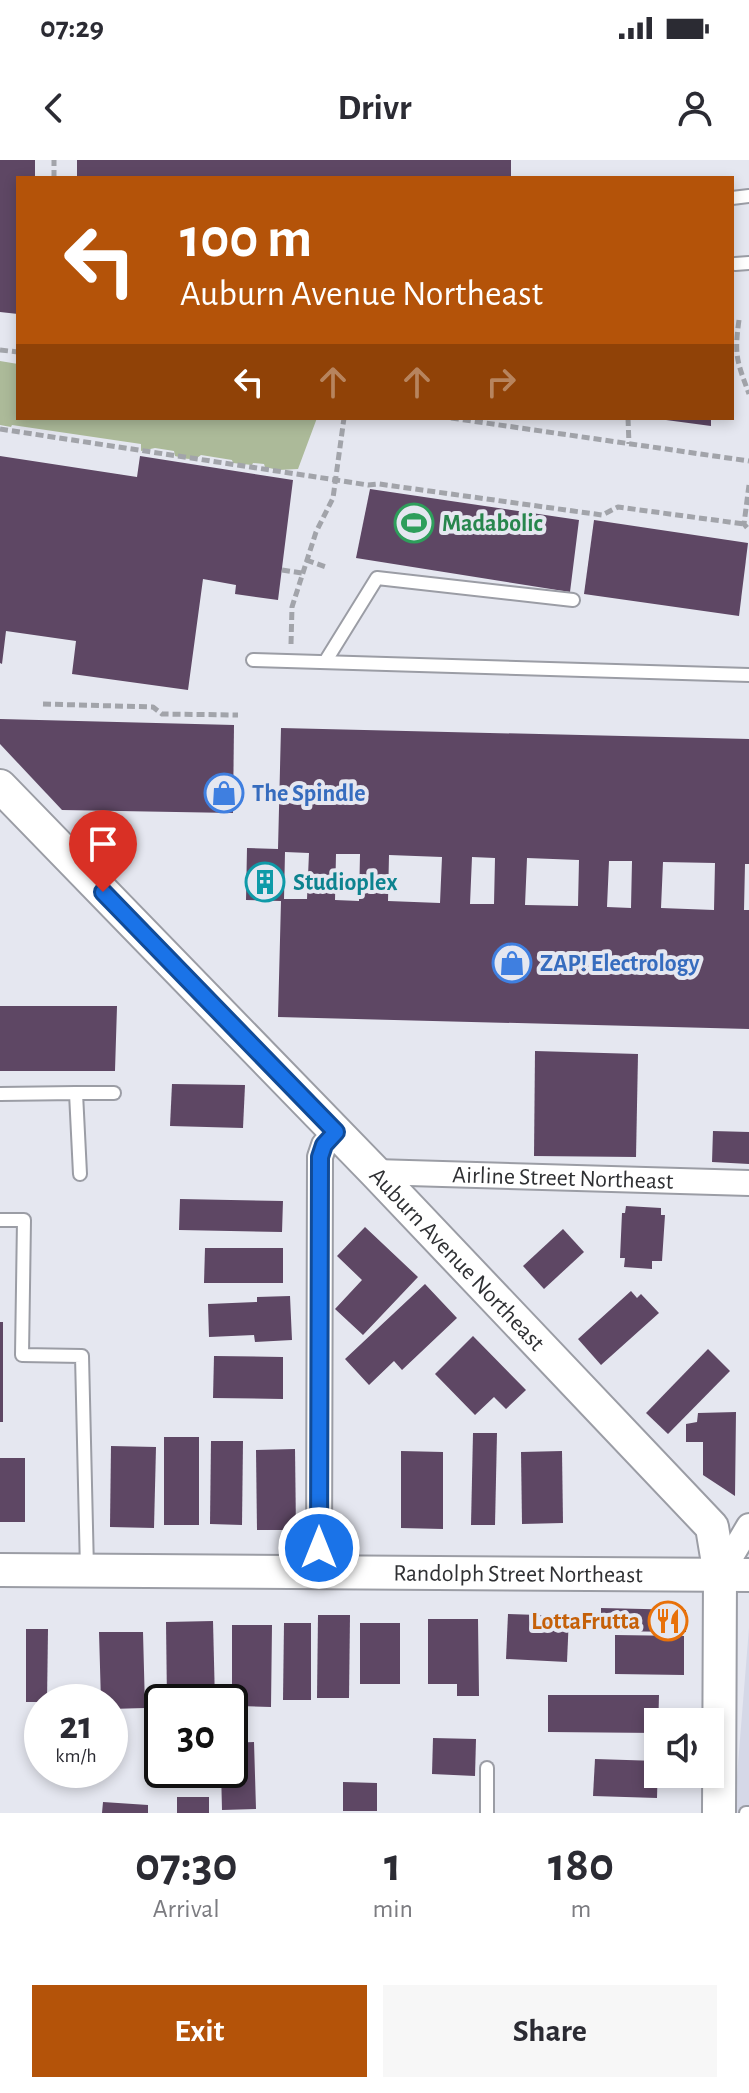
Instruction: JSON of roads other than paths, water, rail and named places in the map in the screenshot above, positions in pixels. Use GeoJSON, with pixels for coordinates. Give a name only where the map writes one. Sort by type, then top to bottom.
{"type":"FeatureCollection","features":[{"type":"Feature","properties":{"kind":"street","name":"Auburn Avenue Northeast"},"geometry":{"type":"LineString","coordinates":[[0,786],[375,1172],[712,1527],[735,1575],[719,1813]]}},
{"type":"Feature","properties":{"kind":"street"},"geometry":{"type":"LineString","coordinates":[[319,1572],[320,1157],[324,1145],[336,1132]]}},
{"type":"Feature","properties":{"kind":"street","name":"Airline Street Northeast"},"geometry":{"type":"LineString","coordinates":[[375,1172],[749,1183]]}},
{"type":"Feature","properties":{"kind":"street"},"geometry":{"type":"LineString","coordinates":[[735,1575],[749,1526]]}},
{"type":"Feature","properties":{"kind":"street","name":"Randolph Street Northeast"},"geometry":{"type":"LineString","coordinates":[[0,1570],[735,1575]]}},
{"type":"Feature","properties":{"kind":"lane"},"geometry":{"type":"LineString","coordinates":[[325,662],[377,578],[573,600]]}},
{"type":"Feature","properties":{"kind":"lane"},"geometry":{"type":"LineString","coordinates":[[253,660],[749,675]]}},
{"type":"Feature","properties":{"kind":"lane"},"geometry":{"type":"LineString","coordinates":[[76,1093],[80,1174]]}},
{"type":"Feature","properties":{"kind":"lane"},"geometry":{"type":"LineString","coordinates":[[0,1094],[114,1093]]}},
{"type":"Feature","properties":{"kind":"lane"},"geometry":{"type":"LineString","coordinates":[[0,1220],[24,1220],[22,1355],[82,1356],[87,1570]]}},
{"type":"Feature","properties":{"kind":"lane"},"geometry":{"type":"LineString","coordinates":[[487,1768],[487,1813]]}},
{"type":"Feature","properties":{"kind":"place","name":"Madabolic"},"geometry":{"type":"Point","coordinates":[414,523]}},
{"type":"Feature","properties":{"kind":"place","name":"The Spindle"},"geometry":{"type":"Point","coordinates":[224,793]}},
{"type":"Feature","properties":{"kind":"place","name":"Studioplex"},"geometry":{"type":"Point","coordinates":[265,882]}},
{"type":"Feature","properties":{"kind":"place","name":"ZAP! Electrology"},"geometry":{"type":"Point","coordinates":[512,963]}},
{"type":"Feature","properties":{"kind":"place","name":"LottaFrutta"},"geometry":{"type":"Point","coordinates":[668,1621]}}]}
